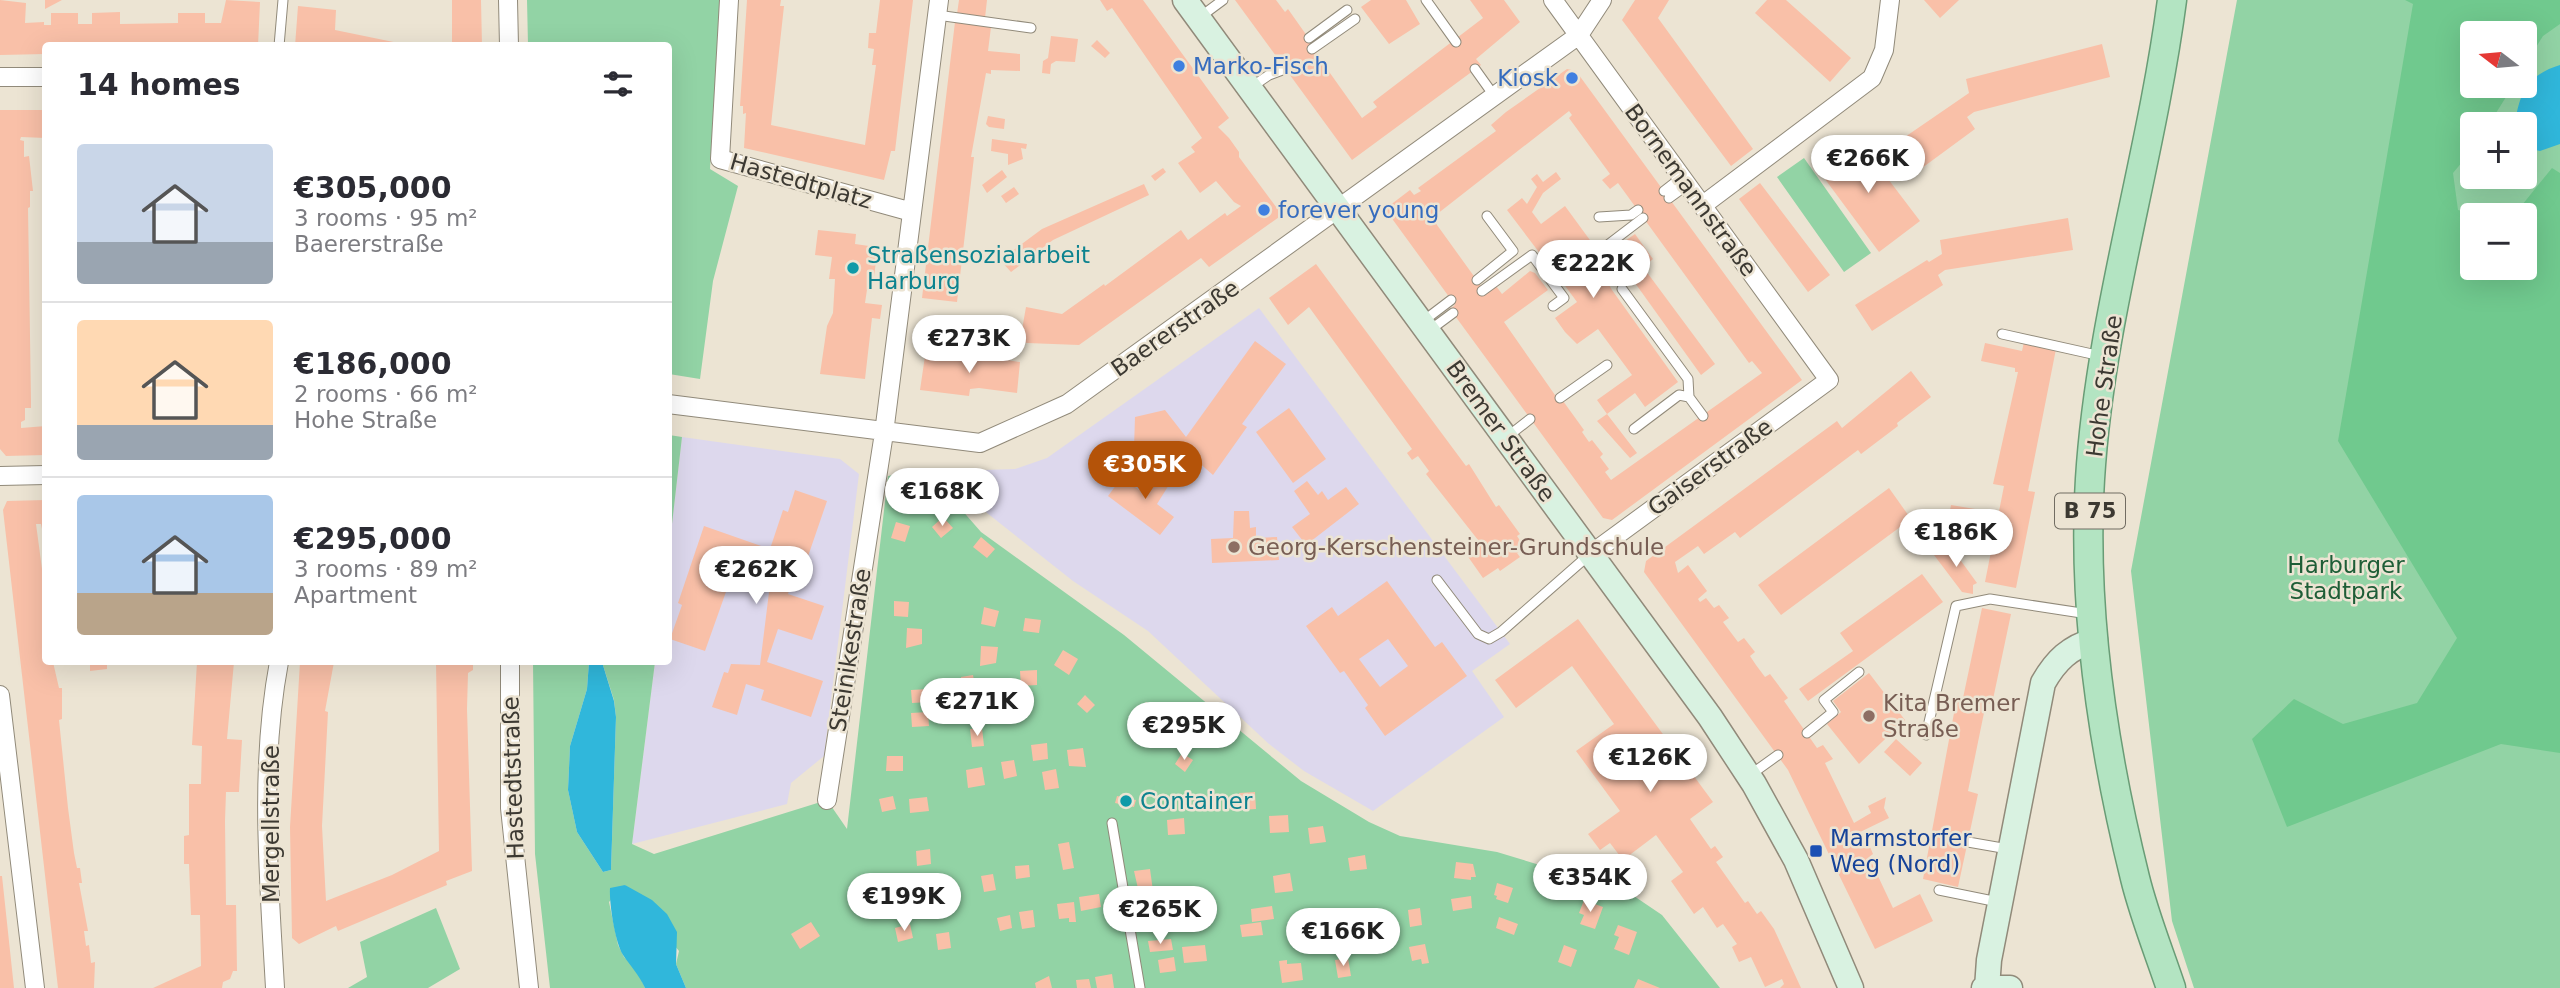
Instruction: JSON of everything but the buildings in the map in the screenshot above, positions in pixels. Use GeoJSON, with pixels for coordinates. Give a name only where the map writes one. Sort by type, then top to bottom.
{"type":"FeatureCollection","features":[{"type":"Feature","properties":{"kind":"main road","name":"Hohe Straße"},"geometry":{"type":"LineString","coordinates":[[2171,988],[2135,880],[2108,753],[2094,627],[2090,481],[2106,357],[2172,0]]}},
{"type":"Feature","properties":{"kind":"main road","name":"Hohe Straße"},"geometry":{"type":"LineString","coordinates":[[2168,31],[2179,0]]}},
{"type":"Feature","properties":{"kind":"main road","name":"Bremer Straße"},"geometry":{"type":"LineString","coordinates":[[1192,9],[1260,82],[1340,210],[1710,717],[1748,776],[1796,860],[1851,988]]}},
{"type":"Feature","properties":{"kind":"main road"},"geometry":{"type":"LineString","coordinates":[[2010,988],[1986,988],[1989,960],[2043,683],[2058,660],[2094,627]]}},
{"type":"Feature","properties":{"kind":"street"},"geometry":{"type":"LineString","coordinates":[[508,0],[509,42]]}},
{"type":"Feature","properties":{"kind":"street","name":"Hastedtplatz"},"geometry":{"type":"LineString","coordinates":[[729,0],[720,159],[912,212]]}},
{"type":"Feature","properties":{"kind":"street","name":"Bornemannstraße"},"geometry":{"type":"LineString","coordinates":[[1553,0],[1829,380]]}},
{"type":"Feature","properties":{"kind":"street","name":"Baererstraße"},"geometry":{"type":"LineString","coordinates":[[672,405],[980,443],[1067,404],[1340,210],[1579,35],[1602,0]]}},
{"type":"Feature","properties":{"kind":"street"},"geometry":{"type":"LineString","coordinates":[[1703,205],[1871,78],[1884,50],[1890,0]]}},
{"type":"Feature","properties":{"kind":"street","name":"Steinikestraße"},"geometry":{"type":"LineString","coordinates":[[827,800],[884,433],[938,8]]}},
{"type":"Feature","properties":{"kind":"street"},"geometry":{"type":"LineString","coordinates":[[0,77],[42,77]]}},
{"type":"Feature","properties":{"kind":"street","name":"Gaiserstraße"},"geometry":{"type":"LineString","coordinates":[[1591,554],[1728,449],[1829,380]]}},
{"type":"Feature","properties":{"kind":"street"},"geometry":{"type":"LineString","coordinates":[[0,476],[42,475]]}},
{"type":"Feature","properties":{"kind":"street","name":"Mergellstraße"},"geometry":{"type":"LineString","coordinates":[[275,988],[268,847],[272,698],[278,665]]}},
{"type":"Feature","properties":{"kind":"street","name":"Hastedtstraße"},"geometry":{"type":"LineString","coordinates":[[510,665],[510,808],[529,988]]}},
{"type":"Feature","properties":{"kind":"street"},"geometry":{"type":"LineString","coordinates":[[0,695],[35,988]]}},
{"type":"Feature","properties":{"kind":"lane"},"geometry":{"type":"LineString","coordinates":[[279,42],[283,0]]}},
{"type":"Feature","properties":{"kind":"lane"},"geometry":{"type":"LineString","coordinates":[[1192,9],[1223,0]]}},
{"type":"Feature","properties":{"kind":"lane"},"geometry":{"type":"LineString","coordinates":[[1426,0],[1456,42]]}},
{"type":"Feature","properties":{"kind":"lane"},"geometry":{"type":"LineString","coordinates":[[938,8],[1031,28]]}},
{"type":"Feature","properties":{"kind":"lane"},"geometry":{"type":"LineString","coordinates":[[1309,38],[1348,10]]}},
{"type":"Feature","properties":{"kind":"lane"},"geometry":{"type":"LineString","coordinates":[[1312,49],[1354,19]]}},
{"type":"Feature","properties":{"kind":"lane"},"geometry":{"type":"LineString","coordinates":[[1260,82],[1279,61]]}},
{"type":"Feature","properties":{"kind":"lane"},"geometry":{"type":"LineString","coordinates":[[1260,82],[1285,69]]}},
{"type":"Feature","properties":{"kind":"lane"},"geometry":{"type":"LineString","coordinates":[[1475,69],[1495,97]]}},
{"type":"Feature","properties":{"kind":"lane"},"geometry":{"type":"LineString","coordinates":[[1667,195],[1685,181]]}},
{"type":"Feature","properties":{"kind":"lane"},"geometry":{"type":"LineString","coordinates":[[1599,217],[1640,214],[1605,247],[1622,268]]}},
{"type":"Feature","properties":{"kind":"lane"},"geometry":{"type":"LineString","coordinates":[[1477,280],[1513,251],[1487,216]]}},
{"type":"Feature","properties":{"kind":"lane"},"geometry":{"type":"LineString","coordinates":[[1482,291],[1532,255],[1564,298],[1553,306]]}},
{"type":"Feature","properties":{"kind":"lane"},"geometry":{"type":"LineString","coordinates":[[1622,289],[1688,379],[1689,397],[1703,416]]}},
{"type":"Feature","properties":{"kind":"lane"},"geometry":{"type":"LineString","coordinates":[[1425,327],[1451,300]]}},
{"type":"Feature","properties":{"kind":"lane"},"geometry":{"type":"LineString","coordinates":[[1425,327],[1453,313]]}},
{"type":"Feature","properties":{"kind":"lane"},"geometry":{"type":"LineString","coordinates":[[2002,334],[2106,357]]}},
{"type":"Feature","properties":{"kind":"lane"},"geometry":{"type":"LineString","coordinates":[[1560,398],[1607,365]]}},
{"type":"Feature","properties":{"kind":"lane"},"geometry":{"type":"LineString","coordinates":[[1634,429],[1679,395],[1689,397]]}},
{"type":"Feature","properties":{"kind":"lane"},"geometry":{"type":"LineString","coordinates":[[1506,437],[1531,419]]}},
{"type":"Feature","properties":{"kind":"lane"},"geometry":{"type":"LineString","coordinates":[[1437,580],[1478,634],[1489,639],[1591,554]]}},
{"type":"Feature","properties":{"kind":"lane"},"geometry":{"type":"LineString","coordinates":[[1926,735],[1956,606],[1990,599],[2070,613],[2094,627]]}},
{"type":"Feature","properties":{"kind":"lane"},"geometry":{"type":"LineString","coordinates":[[1807,733],[1833,712],[1824,700],[1859,672]]}},
{"type":"Feature","properties":{"kind":"lane"},"geometry":{"type":"LineString","coordinates":[[1748,776],[1778,755]]}},
{"type":"Feature","properties":{"kind":"lane"},"geometry":{"type":"LineString","coordinates":[[1112,823],[1140,988]]}},
{"type":"Feature","properties":{"kind":"lane"},"geometry":{"type":"LineString","coordinates":[[1968,842],[2010,850]]}},
{"type":"Feature","properties":{"kind":"lane"},"geometry":{"type":"LineString","coordinates":[[1939,890],[2000,903]]}},
{"type":"Feature","properties":{"kind":"shaded area","name":"Georg-Kerschensteiner-Grundschule"},"geometry":{"type":"Polygon","coordinates":[[[1259,308],[1510,644],[1472,671],[1504,717],[1373,811],[1304,771],[1269,744],[1148,631],[1073,581],[987,513],[952,471],[1015,469],[1047,458],[1259,308]]]}},
{"type":"Feature","properties":{"kind":"shaded area"},"geometry":{"type":"Polygon","coordinates":[[[682,437],[840,459],[859,474],[824,756],[791,783],[787,804],[632,844],[655,665],[672,665],[672,524],[682,437]]]}},
{"type":"Feature","properties":{"kind":"green space"},"geometry":{"type":"Polygon","coordinates":[[[527,0],[720,0],[710,169],[738,186],[713,281],[700,379],[672,374],[672,42],[528,42],[527,0]]]}},
{"type":"Feature","properties":{"kind":"green space","name":"Harburger Stadtpark"},"geometry":{"type":"Polygon","coordinates":[[[2237,0],[2560,0],[2560,988],[2194,988],[2172,921],[2131,571],[2237,0]]]}},
{"type":"Feature","properties":{"kind":"green space"},"geometry":{"type":"Polygon","coordinates":[[[2405,0],[2560,0],[2560,24],[2543,36],[2538,44],[2538,21],[2460,21],[2460,98],[2505,98],[2497,112],[2460,112],[2460,165],[2453,173],[2460,210],[2460,280],[2537,280],[2537,203],[2524,203],[2552,168],[2560,173],[2560,753],[2501,744],[2287,827],[2252,739],[2294,699],[2343,724],[2417,703],[2457,638],[2338,441],[2413,4],[2405,0]]]}},
{"type":"Feature","properties":{"kind":"green space"},"geometry":{"type":"Polygon","coordinates":[[[1804,158],[1871,253],[1844,272],[1777,177],[1804,158]]]}},
{"type":"Feature","properties":{"kind":"green space"},"geometry":{"type":"Polygon","coordinates":[[[672,435],[682,437],[672,524],[672,435]]]}},
{"type":"Feature","properties":{"kind":"green space"},"geometry":{"type":"Polygon","coordinates":[[[926,469],[981,532],[1124,635],[1301,781],[1369,822],[1400,836],[1497,852],[1628,892],[1662,915],[1720,988],[686,988],[676,964],[679,951],[625,885],[609,902],[618,945],[624,957],[636,968],[645,988],[550,988],[535,854],[533,665],[589,665],[587,689],[570,746],[568,790],[577,832],[603,872],[611,870],[616,717],[614,700],[603,665],[655,665],[632,844],[654,854],[827,800],[847,829],[888,476],[926,469]]]}},
{"type":"Feature","properties":{"kind":"green space"},"geometry":{"type":"Polygon","coordinates":[[[436,908],[460,969],[428,988],[348,988],[367,977],[360,942],[436,908]]]}},
{"type":"Feature","properties":{"kind":"water"},"geometry":{"type":"Polygon","coordinates":[[[2560,65],[2560,144],[2540,151],[2537,150],[2537,112],[2518,112],[2521,98],[2538,98],[2538,75],[2560,65]]]}},
{"type":"Feature","properties":{"kind":"water"},"geometry":{"type":"Polygon","coordinates":[[[589,665],[603,665],[616,717],[611,870],[603,872],[577,832],[568,790],[570,746],[587,689],[589,665]]]}},
{"type":"Feature","properties":{"kind":"water"},"geometry":{"type":"Polygon","coordinates":[[[625,885],[652,900],[667,914],[677,932],[676,964],[686,988],[645,988],[623,955],[613,922],[610,888],[625,885]]]}},
{"type":"Feature","properties":{"kind":"place","name":"Marko-Fisch"},"geometry":{"type":"Point","coordinates":[1179,66]}},
{"type":"Feature","properties":{"kind":"place","name":"Kiosk"},"geometry":{"type":"Point","coordinates":[1572,78]}},
{"type":"Feature","properties":{"kind":"place","name":"forever young"},"geometry":{"type":"Point","coordinates":[1264,210]}},
{"type":"Feature","properties":{"kind":"place","name":"Straßensozialarbeit Harburg"},"geometry":{"type":"Point","coordinates":[853,268]}},
{"type":"Feature","properties":{"kind":"place","name":"Georg-Kerschensteiner-Grundschule"},"geometry":{"type":"Point","coordinates":[1234,547]}},
{"type":"Feature","properties":{"kind":"place","name":"Kita Bremer Straße"},"geometry":{"type":"Point","coordinates":[1869,716]}},
{"type":"Feature","properties":{"kind":"place","name":"Container"},"geometry":{"type":"Point","coordinates":[1126,801]}},
{"type":"Feature","properties":{"kind":"place","name":"Marmstorfer Weg (Nord)"},"geometry":{"type":"Point","coordinates":[1816,851]}}]}
